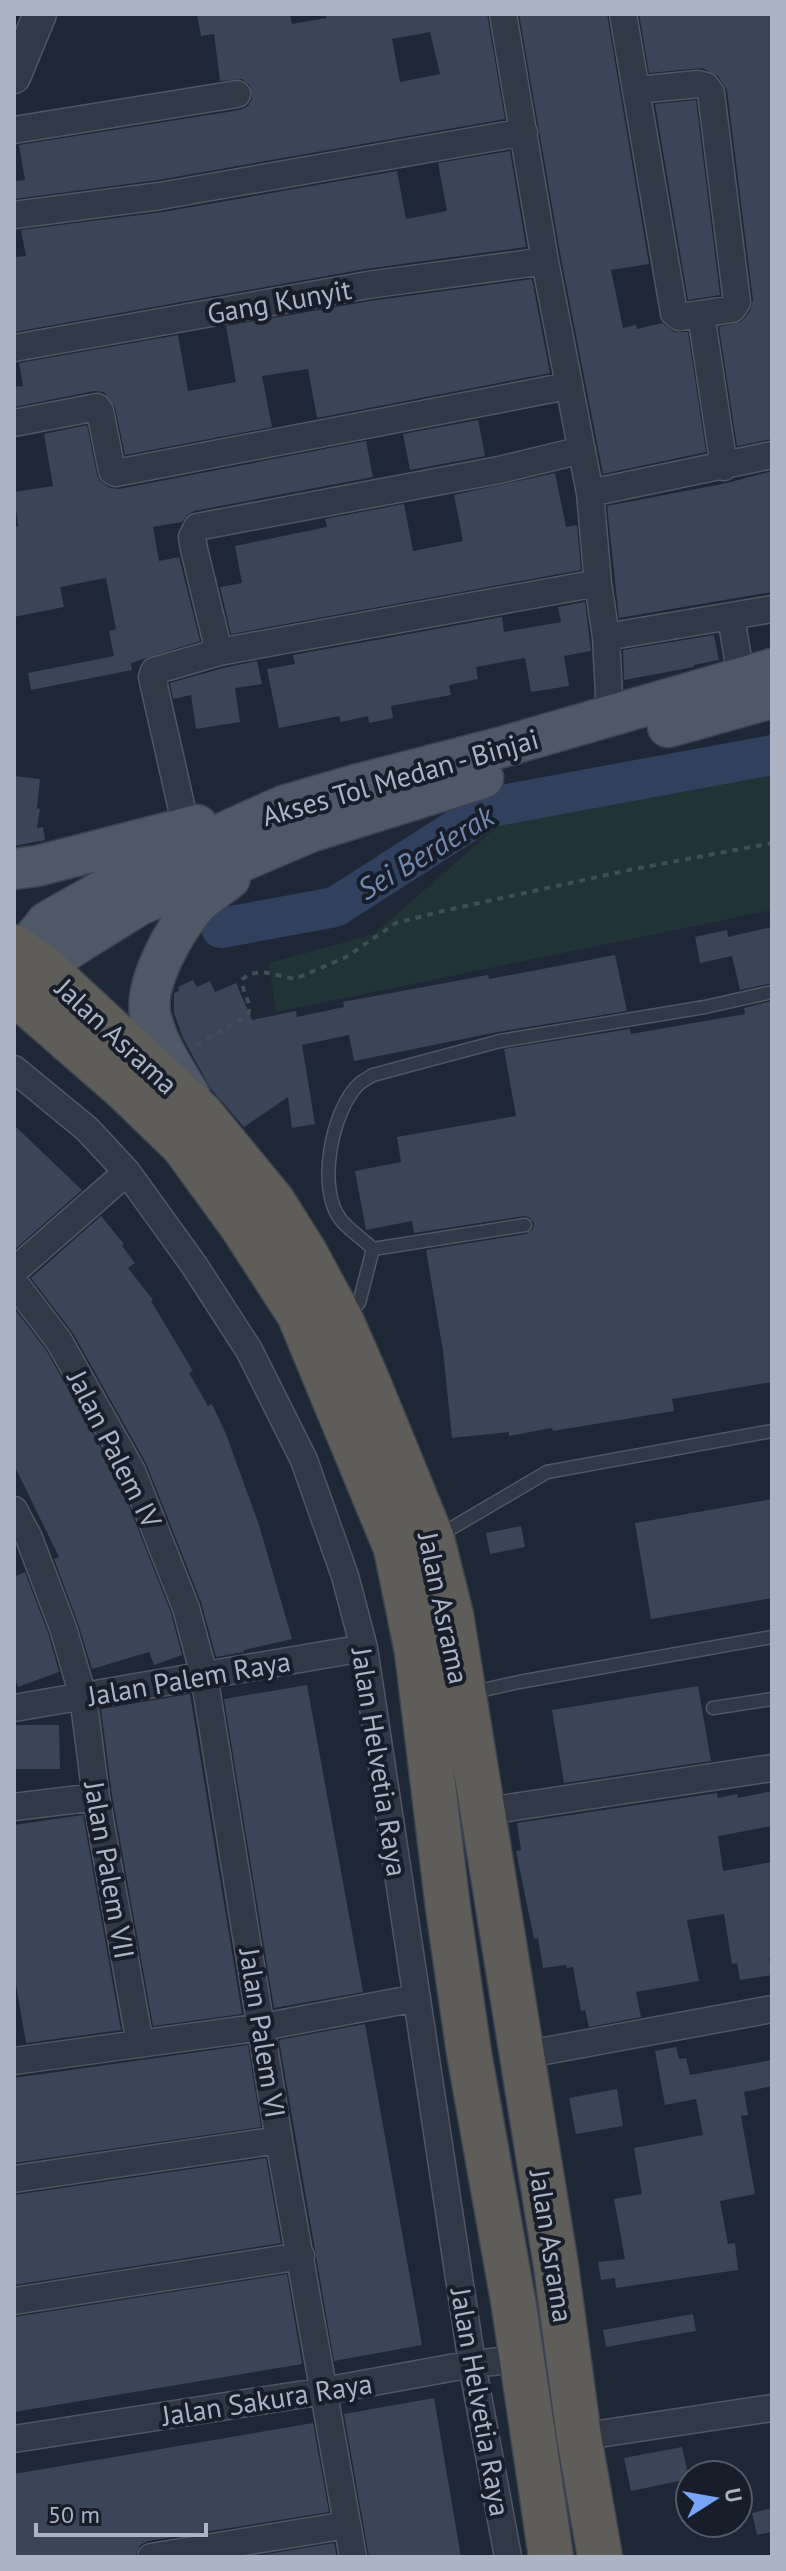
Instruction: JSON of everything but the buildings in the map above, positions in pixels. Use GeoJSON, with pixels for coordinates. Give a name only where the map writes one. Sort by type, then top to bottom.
{"type":"FeatureCollection","features":[{"type":"Feature","properties":{"kind":"highway","name":"Jalan Asrama"},"geometry":{"type":"LineString","coordinates":[[22,970],[200,1113],[273,1202],[340,1318],[404,1465],[432,1539],[451,1615],[600,2557]]}},
{"type":"Feature","properties":{"kind":"highway","name":"Jalan Asrama"},"geometry":{"type":"LineString","coordinates":[[22,970],[125,1089],[183,1145],[242,1226],[299,1314],[396,1548],[417,1652],[469,2053],[514,2306],[551,2557]]}},
{"type":"Feature","properties":{"kind":"main road","name":"Akses Tol Medan - Binjai"},"geometry":{"type":"LineString","coordinates":[[22,970],[47,922],[120,881],[283,806],[610,715],[758,687]]}},
{"type":"Feature","properties":{"kind":"main road","name":"Akses Tol Medan - Binjai"},"geometry":{"type":"LineString","coordinates":[[22,970],[70,948],[139,905],[310,832],[511,770],[758,687]]}},
{"type":"Feature","properties":{"kind":"main road"},"geometry":{"type":"LineString","coordinates":[[14,869],[283,806]]}},
{"type":"Feature","properties":{"kind":"main road"},"geometry":{"type":"LineString","coordinates":[[200,1113],[158,1041],[150,1014],[153,987],[165,952],[197,905],[264,850]]}},
{"type":"Feature","properties":{"kind":"street"},"geometry":{"type":"LineString","coordinates":[[14,77],[40,14]]}},
{"type":"Feature","properties":{"kind":"street"},"geometry":{"type":"LineString","coordinates":[[503,14],[545,261],[590,493],[606,637],[610,715]]}},
{"type":"Feature","properties":{"kind":"street"},"geometry":{"type":"LineString","coordinates":[[623,14],[674,313],[679,317],[732,309],[737,302],[711,93],[706,86],[698,84],[637,90]]}},
{"type":"Feature","properties":{"kind":"street"},"geometry":{"type":"LineString","coordinates":[[14,130],[237,94]]}},
{"type":"Feature","properties":{"kind":"street"},"geometry":{"type":"LineString","coordinates":[[14,215],[160,196],[524,132]]}},
{"type":"Feature","properties":{"kind":"street","name":"Gang Kunyit"},"geometry":{"type":"LineString","coordinates":[[14,348],[368,285],[545,261]]}},
{"type":"Feature","properties":{"kind":"street"},"geometry":{"type":"LineString","coordinates":[[701,314],[724,467]]}},
{"type":"Feature","properties":{"kind":"street"},"geometry":{"type":"LineString","coordinates":[[14,423],[97,407],[112,471],[116,473],[568,386]]}},
{"type":"Feature","properties":{"kind":"street"},"geometry":{"type":"LineString","coordinates":[[219,652],[194,549],[192,537],[197,527],[499,470],[582,450]]}},
{"type":"Feature","properties":{"kind":"street"},"geometry":{"type":"LineString","coordinates":[[590,493],[772,455]]}},
{"type":"Feature","properties":{"kind":"street"},"geometry":{"type":"LineString","coordinates":[[186,827],[152,677],[160,667],[219,652],[598,583]]}},
{"type":"Feature","properties":{"kind":"street"},"geometry":{"type":"LineString","coordinates":[[606,637],[772,609]]}},
{"type":"Feature","properties":{"kind":"street"},"geometry":{"type":"LineString","coordinates":[[731,617],[758,687]]}},
{"type":"Feature","properties":{"kind":"street","name":"Jalan Helvetia Raya"},"geometry":{"type":"LineString","coordinates":[[14,1069],[87,1129],[127,1172],[194,1265],[249,1350],[304,1460],[345,1576],[364,1648],[472,2364],[508,2557]]}},
{"type":"Feature","properties":{"kind":"street"},"geometry":{"type":"LineString","coordinates":[[14,1271],[127,1172]]}},
{"type":"Feature","properties":{"kind":"street","name":"Jalan Palem IV"},"geometry":{"type":"LineString","coordinates":[[14,1282],[59,1341],[132,1471],[186,1608],[204,1675]]}},
{"type":"Feature","properties":{"kind":"street","name":"Jalan Palem VII"},"geometry":{"type":"LineString","coordinates":[[14,1510],[29,1538],[63,1628],[83,1696],[96,1797],[140,2044]]}},
{"type":"Feature","properties":{"kind":"street","name":"Jalan Palem Raya"},"geometry":{"type":"LineString","coordinates":[[14,1708],[364,1648]]}},
{"type":"Feature","properties":{"kind":"street","name":"Jalan Palem VI"},"geometry":{"type":"LineString","coordinates":[[204,1675],[279,2140],[353,2557]]}},
{"type":"Feature","properties":{"kind":"street"},"geometry":{"type":"LineString","coordinates":[[481,1812],[772,1768]]}},
{"type":"Feature","properties":{"kind":"street"},"geometry":{"type":"LineString","coordinates":[[14,1807],[96,1797]]}},
{"type":"Feature","properties":{"kind":"street"},"geometry":{"type":"LineString","coordinates":[[15,2055],[140,2044],[262,2027],[417,1998]]}},
{"type":"Feature","properties":{"kind":"street"},"geometry":{"type":"LineString","coordinates":[[523,2055],[772,2009]]}},
{"type":"Feature","properties":{"kind":"street"},"geometry":{"type":"LineString","coordinates":[[14,2179],[279,2140]]}},
{"type":"Feature","properties":{"kind":"street"},"geometry":{"type":"LineString","coordinates":[[14,2301],[301,2256]]}},
{"type":"Feature","properties":{"kind":"street","name":"Jalan Sakura Raya"},"geometry":{"type":"LineString","coordinates":[[14,2439],[324,2391],[472,2364],[524,2378]]}},
{"type":"Feature","properties":{"kind":"street"},"geometry":{"type":"LineString","coordinates":[[577,2420],[772,2408]]}},
{"type":"Feature","properties":{"kind":"street"},"geometry":{"type":"LineString","coordinates":[[151,2557],[347,2525]]}},
{"type":"Feature","properties":{"kind":"lane"},"geometry":{"type":"LineString","coordinates":[[373,1249],[339,1219],[328,1191],[327,1175],[331,1144],[342,1114],[357,1086],[373,1075],[500,1041],[705,1007],[772,992]]}},
{"type":"Feature","properties":{"kind":"lane"},"geometry":{"type":"LineString","coordinates":[[373,1249],[525,1225]]}},
{"type":"Feature","properties":{"kind":"lane"},"geometry":{"type":"LineString","coordinates":[[340,1318],[359,1303],[373,1249]]}},
{"type":"Feature","properties":{"kind":"lane"},"geometry":{"type":"LineString","coordinates":[[432,1539],[547,1472],[772,1431]]}},
{"type":"Feature","properties":{"kind":"lane"},"geometry":{"type":"LineString","coordinates":[[463,1695],[519,1682],[772,1637]]}},
{"type":"Feature","properties":{"kind":"lane"},"geometry":{"type":"LineString","coordinates":[[713,1708],[772,1699]]}},
{"type":"Feature","properties":{"kind":"path"},"geometry":{"type":"LineString","coordinates":[[169,1060],[248,1015],[250,1005],[242,985],[249,974],[263,972],[295,979],[346,957],[396,923],[629,870],[772,843]]}},
{"type":"Feature","properties":{"kind":"green space"},"geometry":{"type":"Polygon","coordinates":[[[768,772],[772,774],[772,910],[276,1012],[269,963],[374,934],[507,818],[768,772]]]}},
{"type":"Feature","properties":{"kind":"waterway","name":"Sei Berderak"},"geometry":{"type":"LineString","coordinates":[[221,928],[335,907],[491,807],[772,755]]}}]}
